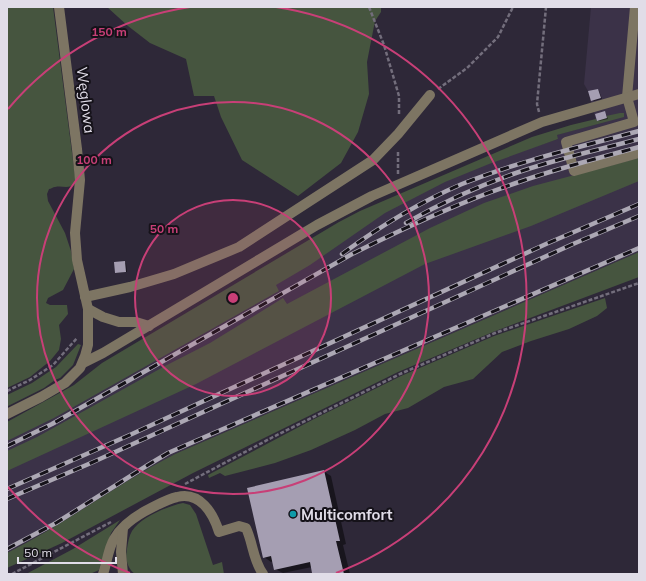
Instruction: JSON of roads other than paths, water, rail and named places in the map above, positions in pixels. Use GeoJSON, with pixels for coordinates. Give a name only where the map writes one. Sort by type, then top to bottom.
{"type":"FeatureCollection","features":[{"type":"Feature","properties":{"kind":"street","name":"Węglowa"},"geometry":{"type":"LineString","coordinates":[[59,7],[80,180],[75,233],[77,260],[88,309],[88,345],[83,363]]}},
{"type":"Feature","properties":{"kind":"street"},"geometry":{"type":"LineString","coordinates":[[635,7],[626,97],[636,121],[566,142],[574,171],[639,153]]}},
{"type":"Feature","properties":{"kind":"street"},"geometry":{"type":"LineString","coordinates":[[7,414],[65,383],[83,363],[149,326],[317,225],[372,196],[542,122],[639,94]]}},
{"type":"Feature","properties":{"kind":"street"},"geometry":{"type":"LineString","coordinates":[[85,297],[130,287],[174,274],[239,246],[373,160],[398,134],[430,95]]}},
{"type":"Feature","properties":{"kind":"street"},"geometry":{"type":"LineString","coordinates":[[88,309],[103,317],[119,322],[136,322],[149,326]]}},
{"type":"Feature","properties":{"kind":"street"},"geometry":{"type":"LineString","coordinates":[[103,574],[119,524],[169,499],[178,497],[189,497],[198,500],[205,506],[215,519],[220,532],[239,526],[246,528],[262,574]]}},
{"type":"Feature","properties":{"kind":"street"},"geometry":{"type":"LineString","coordinates":[[119,524],[123,574]]}},
{"type":"Feature","properties":{"kind":"railway"},"geometry":{"type":"LineString","coordinates":[[342,254],[370,234],[400,216],[462,184],[527,161],[639,131]]}},
{"type":"Feature","properties":{"kind":"railway"},"geometry":{"type":"LineString","coordinates":[[406,223],[460,195],[488,183],[546,163],[639,139]]}},
{"type":"Feature","properties":{"kind":"railway"},"geometry":{"type":"LineString","coordinates":[[7,446],[52,424],[352,254],[393,234],[434,215],[498,189],[579,163],[639,147]]}},
{"type":"Feature","properties":{"kind":"railway"},"geometry":{"type":"LineString","coordinates":[[7,489],[132,434],[546,244],[639,204]]}},
{"type":"Feature","properties":{"kind":"railway"},"geometry":{"type":"LineString","coordinates":[[7,499],[91,463],[573,244],[639,216]]}},
{"type":"Feature","properties":{"kind":"railway"},"geometry":{"type":"LineString","coordinates":[[7,549],[56,523],[168,453],[639,248]]}},
{"type":"Feature","properties":{"kind":"place","name":"Multicomfort"},"geometry":{"type":"Point","coordinates":[293,514]}}]}
